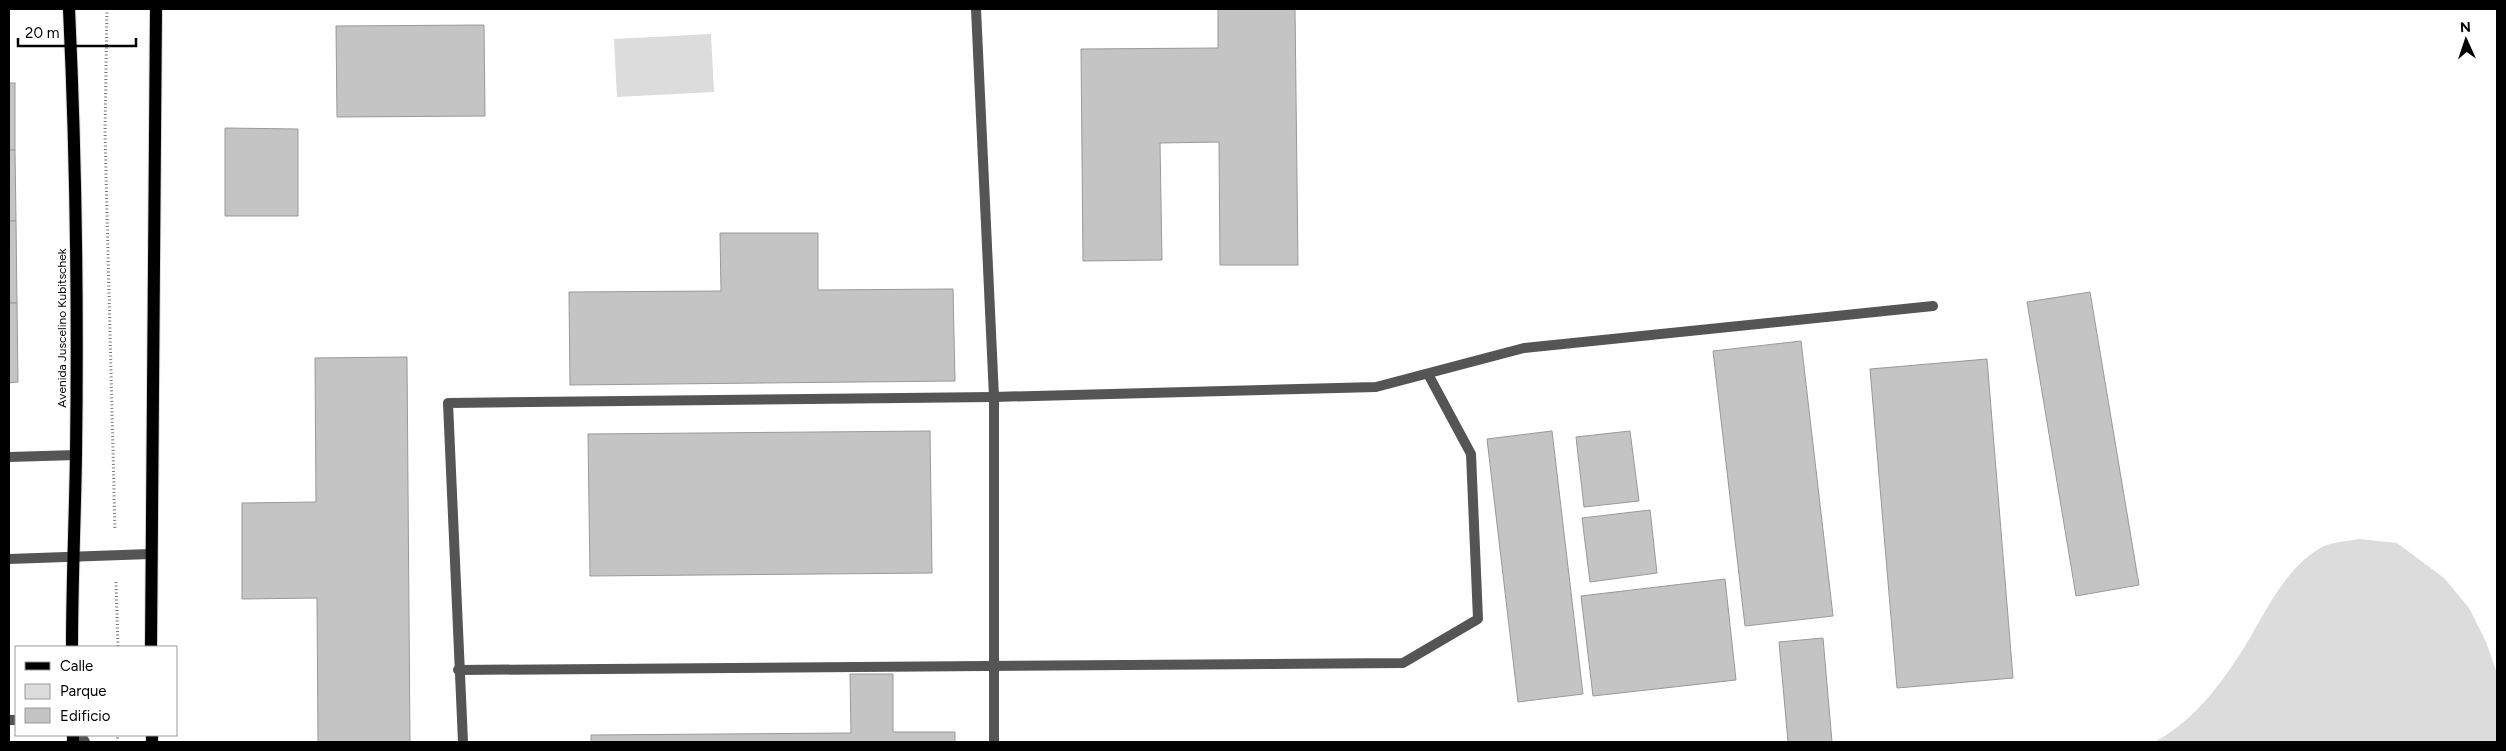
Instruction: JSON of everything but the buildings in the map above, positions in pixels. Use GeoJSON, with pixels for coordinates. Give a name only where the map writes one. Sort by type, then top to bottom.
{"type":"FeatureCollection","features":[{"type":"Feature","properties":{"kind":"main road","name":"Avenida Juscelino Kubitschek"},"geometry":{"type":"LineString","coordinates":[[69,9],[75,139],[76,455],[72,556],[72,646]]}},
{"type":"Feature","properties":{"kind":"main road"},"geometry":{"type":"LineString","coordinates":[[151,646],[150,554],[156,9]]}},
{"type":"Feature","properties":{"kind":"street"},"geometry":{"type":"LineString","coordinates":[[976,9],[994,397],[994,742]]}},
{"type":"Feature","properties":{"kind":"street"},"geometry":{"type":"LineString","coordinates":[[462,742],[448,403],[994,397],[1376,387],[1524,348],[1933,306]]}},
{"type":"Feature","properties":{"kind":"street"},"geometry":{"type":"LineString","coordinates":[[458,670],[1403,663],[1478,619],[1471,454],[1428,374]]}},
{"type":"Feature","properties":{"kind":"street"},"geometry":{"type":"LineString","coordinates":[[9,457],[76,455]]}},
{"type":"Feature","properties":{"kind":"street"},"geometry":{"type":"LineString","coordinates":[[9,559],[150,554]]}},
{"type":"Feature","properties":{"kind":"path"},"geometry":{"type":"LineString","coordinates":[[107,9],[105,133],[118,646]]}},
{"type":"Feature","properties":{"kind":"green space"},"geometry":{"type":"Polygon","coordinates":[[[711,34],[714,92],[617,97],[614,39],[711,34]]]}},
{"type":"Feature","properties":{"kind":"green space"},"geometry":{"type":"Polygon","coordinates":[[[2359,539],[2397,543],[2444,578],[2469,608],[2486,642],[2497,673],[2497,742],[2154,742],[2184,722],[2210,696],[2232,666],[2281,587],[2300,564],[2326,545],[2359,539]]]}}]}
